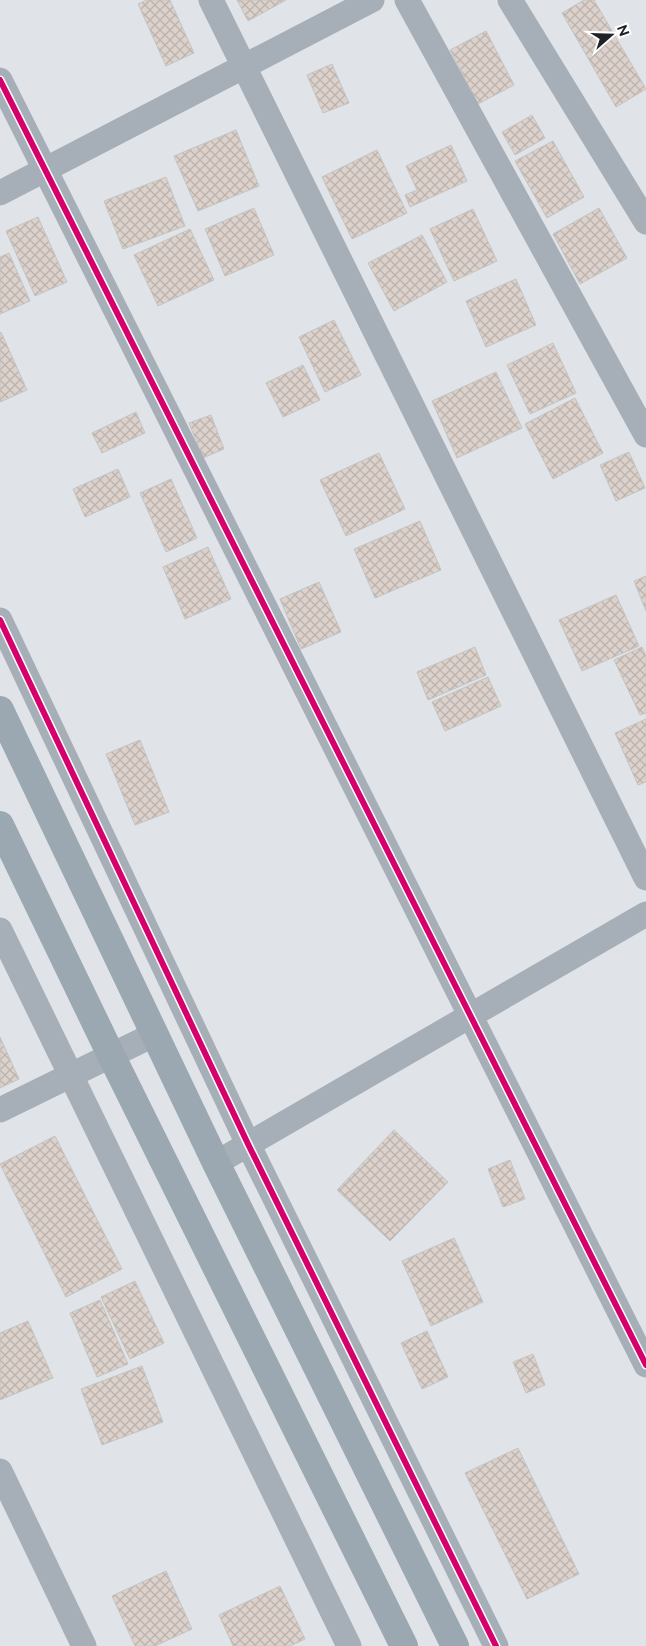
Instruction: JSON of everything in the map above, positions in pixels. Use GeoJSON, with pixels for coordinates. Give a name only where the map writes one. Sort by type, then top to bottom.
{"type":"FeatureCollection","features":[{"type":"Feature","properties":{"kind":"main road"},"geometry":{"type":"LineString","coordinates":[[0,710],[216,1163],[456,1646]]}},
{"type":"Feature","properties":{"kind":"main road"},"geometry":{"type":"LineString","coordinates":[[0,825],[111,1055],[404,1646]]}},
{"type":"Feature","properties":{"kind":"street"},"geometry":{"type":"LineString","coordinates":[[211,0],[646,878]]}},
{"type":"Feature","properties":{"kind":"street"},"geometry":{"type":"LineString","coordinates":[[0,193],[372,0]]}},
{"type":"Feature","properties":{"kind":"street"},"geometry":{"type":"LineString","coordinates":[[407,0],[646,436]]}},
{"type":"Feature","properties":{"kind":"street"},"geometry":{"type":"LineString","coordinates":[[510,0],[646,222]]}},
{"type":"Feature","properties":{"kind":"street"},"geometry":{"type":"LineString","coordinates":[[0,80],[646,1366]]}},
{"type":"Feature","properties":{"kind":"street"},"geometry":{"type":"LineString","coordinates":[[0,620],[248,1144],[496,1646]]}},
{"type":"Feature","properties":{"kind":"street"},"geometry":{"type":"LineString","coordinates":[[216,1163],[646,914]]}},
{"type":"Feature","properties":{"kind":"street"},"geometry":{"type":"LineString","coordinates":[[0,930],[349,1646]]}},
{"type":"Feature","properties":{"kind":"street"},"geometry":{"type":"LineString","coordinates":[[0,1110],[155,1034]]}},
{"type":"Feature","properties":{"kind":"street"},"geometry":{"type":"LineString","coordinates":[[0,1471],[84,1646]]}},
{"type":"Feature","properties":{"kind":"building"},"geometry":{"type":"Polygon","coordinates":[[[147,0],[170,0],[194,53],[166,66],[138,4],[147,0]]]}},
{"type":"Feature","properties":{"kind":"building"},"geometry":{"type":"Polygon","coordinates":[[[237,0],[286,0],[248,21],[237,0]]]}},
{"type":"Feature","properties":{"kind":"building"},"geometry":{"type":"Polygon","coordinates":[[[584,0],[594,0],[646,89],[616,107],[562,13],[584,0]]]}},
{"type":"Feature","properties":{"kind":"building"},"geometry":{"type":"Polygon","coordinates":[[[486,31],[514,85],[478,104],[450,50],[486,31]]]}},
{"type":"Feature","properties":{"kind":"building"},"geometry":{"type":"Polygon","coordinates":[[[332,64],[349,103],[323,113],[307,75],[332,64]]]}},
{"type":"Feature","properties":{"kind":"building"},"geometry":{"type":"Polygon","coordinates":[[[532,115],[545,138],[515,155],[502,132],[532,115]]]}},
{"type":"Feature","properties":{"kind":"building"},"geometry":{"type":"Polygon","coordinates":[[[236,130],[259,186],[198,211],[174,156],[236,130]]]}},
{"type":"Feature","properties":{"kind":"building"},"geometry":{"type":"Polygon","coordinates":[[[553,141],[584,197],[547,218],[515,161],[553,141]]]}},
{"type":"Feature","properties":{"kind":"building"},"geometry":{"type":"Polygon","coordinates":[[[451,145],[467,181],[410,207],[405,195],[417,190],[406,166],[451,145]]]}},
{"type":"Feature","properties":{"kind":"building"},"geometry":{"type":"Polygon","coordinates":[[[377,150],[407,213],[352,239],[322,177],[377,150]]]}},
{"type":"Feature","properties":{"kind":"building"},"geometry":{"type":"Polygon","coordinates":[[[166,177],[185,226],[123,249],[104,201],[166,177]]]}},
{"type":"Feature","properties":{"kind":"building"},"geometry":{"type":"Polygon","coordinates":[[[254,208],[274,255],[225,276],[205,229],[254,208]]]}},
{"type":"Feature","properties":{"kind":"building"},"geometry":{"type":"Polygon","coordinates":[[[599,208],[627,258],[580,284],[553,234],[599,208]]]}},
{"type":"Feature","properties":{"kind":"building"},"geometry":{"type":"Polygon","coordinates":[[[473,209],[497,261],[454,281],[430,229],[473,209]]]}},
{"type":"Feature","properties":{"kind":"building"},"geometry":{"type":"Polygon","coordinates":[[[38,217],[67,282],[35,296],[6,231],[38,217]]]}},
{"type":"Feature","properties":{"kind":"building"},"geometry":{"type":"Polygon","coordinates":[[[190,229],[214,280],[158,306],[134,255],[190,229]]]}},
{"type":"Feature","properties":{"kind":"building"},"geometry":{"type":"Polygon","coordinates":[[[422,235],[447,282],[394,311],[368,263],[422,235]]]}},
{"type":"Feature","properties":{"kind":"building"},"geometry":{"type":"Polygon","coordinates":[[[9,253],[30,301],[0,314],[0,257],[9,253]]]}},
{"type":"Feature","properties":{"kind":"building"},"geometry":{"type":"Polygon","coordinates":[[[516,279],[536,325],[486,347],[466,301],[516,279]]]}},
{"type":"Feature","properties":{"kind":"building"},"geometry":{"type":"Polygon","coordinates":[[[334,320],[361,375],[325,392],[299,337],[334,320]]]}},
{"type":"Feature","properties":{"kind":"building"},"geometry":{"type":"Polygon","coordinates":[[[0,333],[27,390],[0,402],[0,333]]]}},
{"type":"Feature","properties":{"kind":"building"},"geometry":{"type":"Polygon","coordinates":[[[553,343],[576,393],[530,414],[507,365],[553,343]]]}},
{"type":"Feature","properties":{"kind":"building"},"geometry":{"type":"Polygon","coordinates":[[[303,365],[320,400],[283,417],[266,383],[303,365]]]}},
{"type":"Feature","properties":{"kind":"building"},"geometry":{"type":"Polygon","coordinates":[[[496,372],[522,428],[457,458],[432,401],[496,372]]]}},
{"type":"Feature","properties":{"kind":"building"},"geometry":{"type":"Polygon","coordinates":[[[575,398],[603,453],[553,479],[525,424],[575,398]]]}},
{"type":"Feature","properties":{"kind":"building"},"geometry":{"type":"Polygon","coordinates":[[[136,412],[145,433],[102,453],[92,433],[136,412]]]}},
{"type":"Feature","properties":{"kind":"building"},"geometry":{"type":"Polygon","coordinates":[[[211,415],[224,449],[203,458],[189,423],[211,415]]]}},
{"type":"Feature","properties":{"kind":"building"},"geometry":{"type":"Polygon","coordinates":[[[629,452],[645,488],[616,501],[600,465],[629,452]]]}},
{"type":"Feature","properties":{"kind":"building"},"geometry":{"type":"Polygon","coordinates":[[[379,453],[405,509],[346,536],[320,480],[379,453]]]}},
{"type":"Feature","properties":{"kind":"building"},"geometry":{"type":"Polygon","coordinates":[[[118,469],[130,497],[85,517],[73,489],[118,469]]]}},
{"type":"Feature","properties":{"kind":"building"},"geometry":{"type":"Polygon","coordinates":[[[171,479],[197,538],[166,552],[140,493],[171,479]]]}},
{"type":"Feature","properties":{"kind":"building"},"geometry":{"type":"Polygon","coordinates":[[[420,521],[441,570],[375,598],[354,549],[420,521]]]}},
{"type":"Feature","properties":{"kind":"building"},"geometry":{"type":"Polygon","coordinates":[[[208,547],[231,599],[185,619],[163,567],[208,547]]]}},
{"type":"Feature","properties":{"kind":"building"},"geometry":{"type":"Polygon","coordinates":[[[646,576],[646,611],[634,581],[646,576]]]}},
{"type":"Feature","properties":{"kind":"building"},"geometry":{"type":"Polygon","coordinates":[[[319,582],[341,632],[301,649],[280,599],[319,582]]]}},
{"type":"Feature","properties":{"kind":"building"},"geometry":{"type":"Polygon","coordinates":[[[616,595],[639,646],[582,671],[559,620],[616,595]]]}},
{"type":"Feature","properties":{"kind":"building"},"geometry":{"type":"Polygon","coordinates":[[[475,647],[486,675],[428,700],[417,672],[475,647]]]}},
{"type":"Feature","properties":{"kind":"building"},"geometry":{"type":"Polygon","coordinates":[[[642,647],[646,656],[646,713],[640,715],[614,660],[642,647]]]}},
{"type":"Feature","properties":{"kind":"building"},"geometry":{"type":"Polygon","coordinates":[[[488,677],[501,706],[445,731],[432,702],[488,677]]]}},
{"type":"Feature","properties":{"kind":"building"},"geometry":{"type":"Polygon","coordinates":[[[646,719],[646,782],[638,785],[615,733],[646,719]]]}},
{"type":"Feature","properties":{"kind":"building"},"geometry":{"type":"Polygon","coordinates":[[[140,740],[169,812],[135,825],[106,754],[140,740]]]}},
{"type":"Feature","properties":{"kind":"building"},"geometry":{"type":"Polygon","coordinates":[[[0,1037],[19,1079],[0,1088],[0,1037]]]}},
{"type":"Feature","properties":{"kind":"building"},"geometry":{"type":"Polygon","coordinates":[[[394,1130],[448,1182],[390,1241],[337,1190],[394,1130]]]}},
{"type":"Feature","properties":{"kind":"building"},"geometry":{"type":"Polygon","coordinates":[[[55,1136],[122,1269],[66,1297],[0,1164],[55,1136]]]}},
{"type":"Feature","properties":{"kind":"building"},"geometry":{"type":"Polygon","coordinates":[[[510,1160],[525,1199],[503,1207],[488,1169],[510,1160]]]}},
{"type":"Feature","properties":{"kind":"building"},"geometry":{"type":"Polygon","coordinates":[[[454,1238],[483,1302],[431,1326],[402,1261],[454,1238]]]}},
{"type":"Feature","properties":{"kind":"building"},"geometry":{"type":"Polygon","coordinates":[[[135,1281],[164,1343],[130,1359],[101,1297],[135,1281]]]}},
{"type":"Feature","properties":{"kind":"building"},"geometry":{"type":"Polygon","coordinates":[[[100,1300],[128,1364],[97,1377],[70,1313],[100,1300]]]}},
{"type":"Feature","properties":{"kind":"building"},"geometry":{"type":"Polygon","coordinates":[[[28,1321],[53,1378],[0,1400],[0,1333],[28,1321]]]}},
{"type":"Feature","properties":{"kind":"building"},"geometry":{"type":"Polygon","coordinates":[[[427,1331],[448,1377],[422,1389],[401,1343],[427,1331]]]}},
{"type":"Feature","properties":{"kind":"building"},"geometry":{"type":"Polygon","coordinates":[[[533,1354],[545,1385],[526,1393],[513,1362],[533,1354]]]}},
{"type":"Feature","properties":{"kind":"building"},"geometry":{"type":"Polygon","coordinates":[[[142,1366],[163,1422],[102,1445],[81,1389],[142,1366]]]}},
{"type":"Feature","properties":{"kind":"building"},"geometry":{"type":"Polygon","coordinates":[[[518,1448],[579,1574],[527,1599],[465,1473],[518,1448]]]}},
{"type":"Feature","properties":{"kind":"building"},"geometry":{"type":"Polygon","coordinates":[[[166,1571],[192,1629],[155,1646],[135,1646],[112,1596],[166,1571]]]}},
{"type":"Feature","properties":{"kind":"building"},"geometry":{"type":"Polygon","coordinates":[[[280,1586],[305,1639],[290,1646],[233,1646],[219,1615],[280,1586]]]}},
{"type":"Feature","properties":{"kind":"cycle path"},"geometry":{"type":"LineString","coordinates":[[0,80],[646,1365]]}},
{"type":"Feature","properties":{"kind":"cycle path"},"geometry":{"type":"LineString","coordinates":[[0,620],[248,1144],[496,1646]]}}]}
